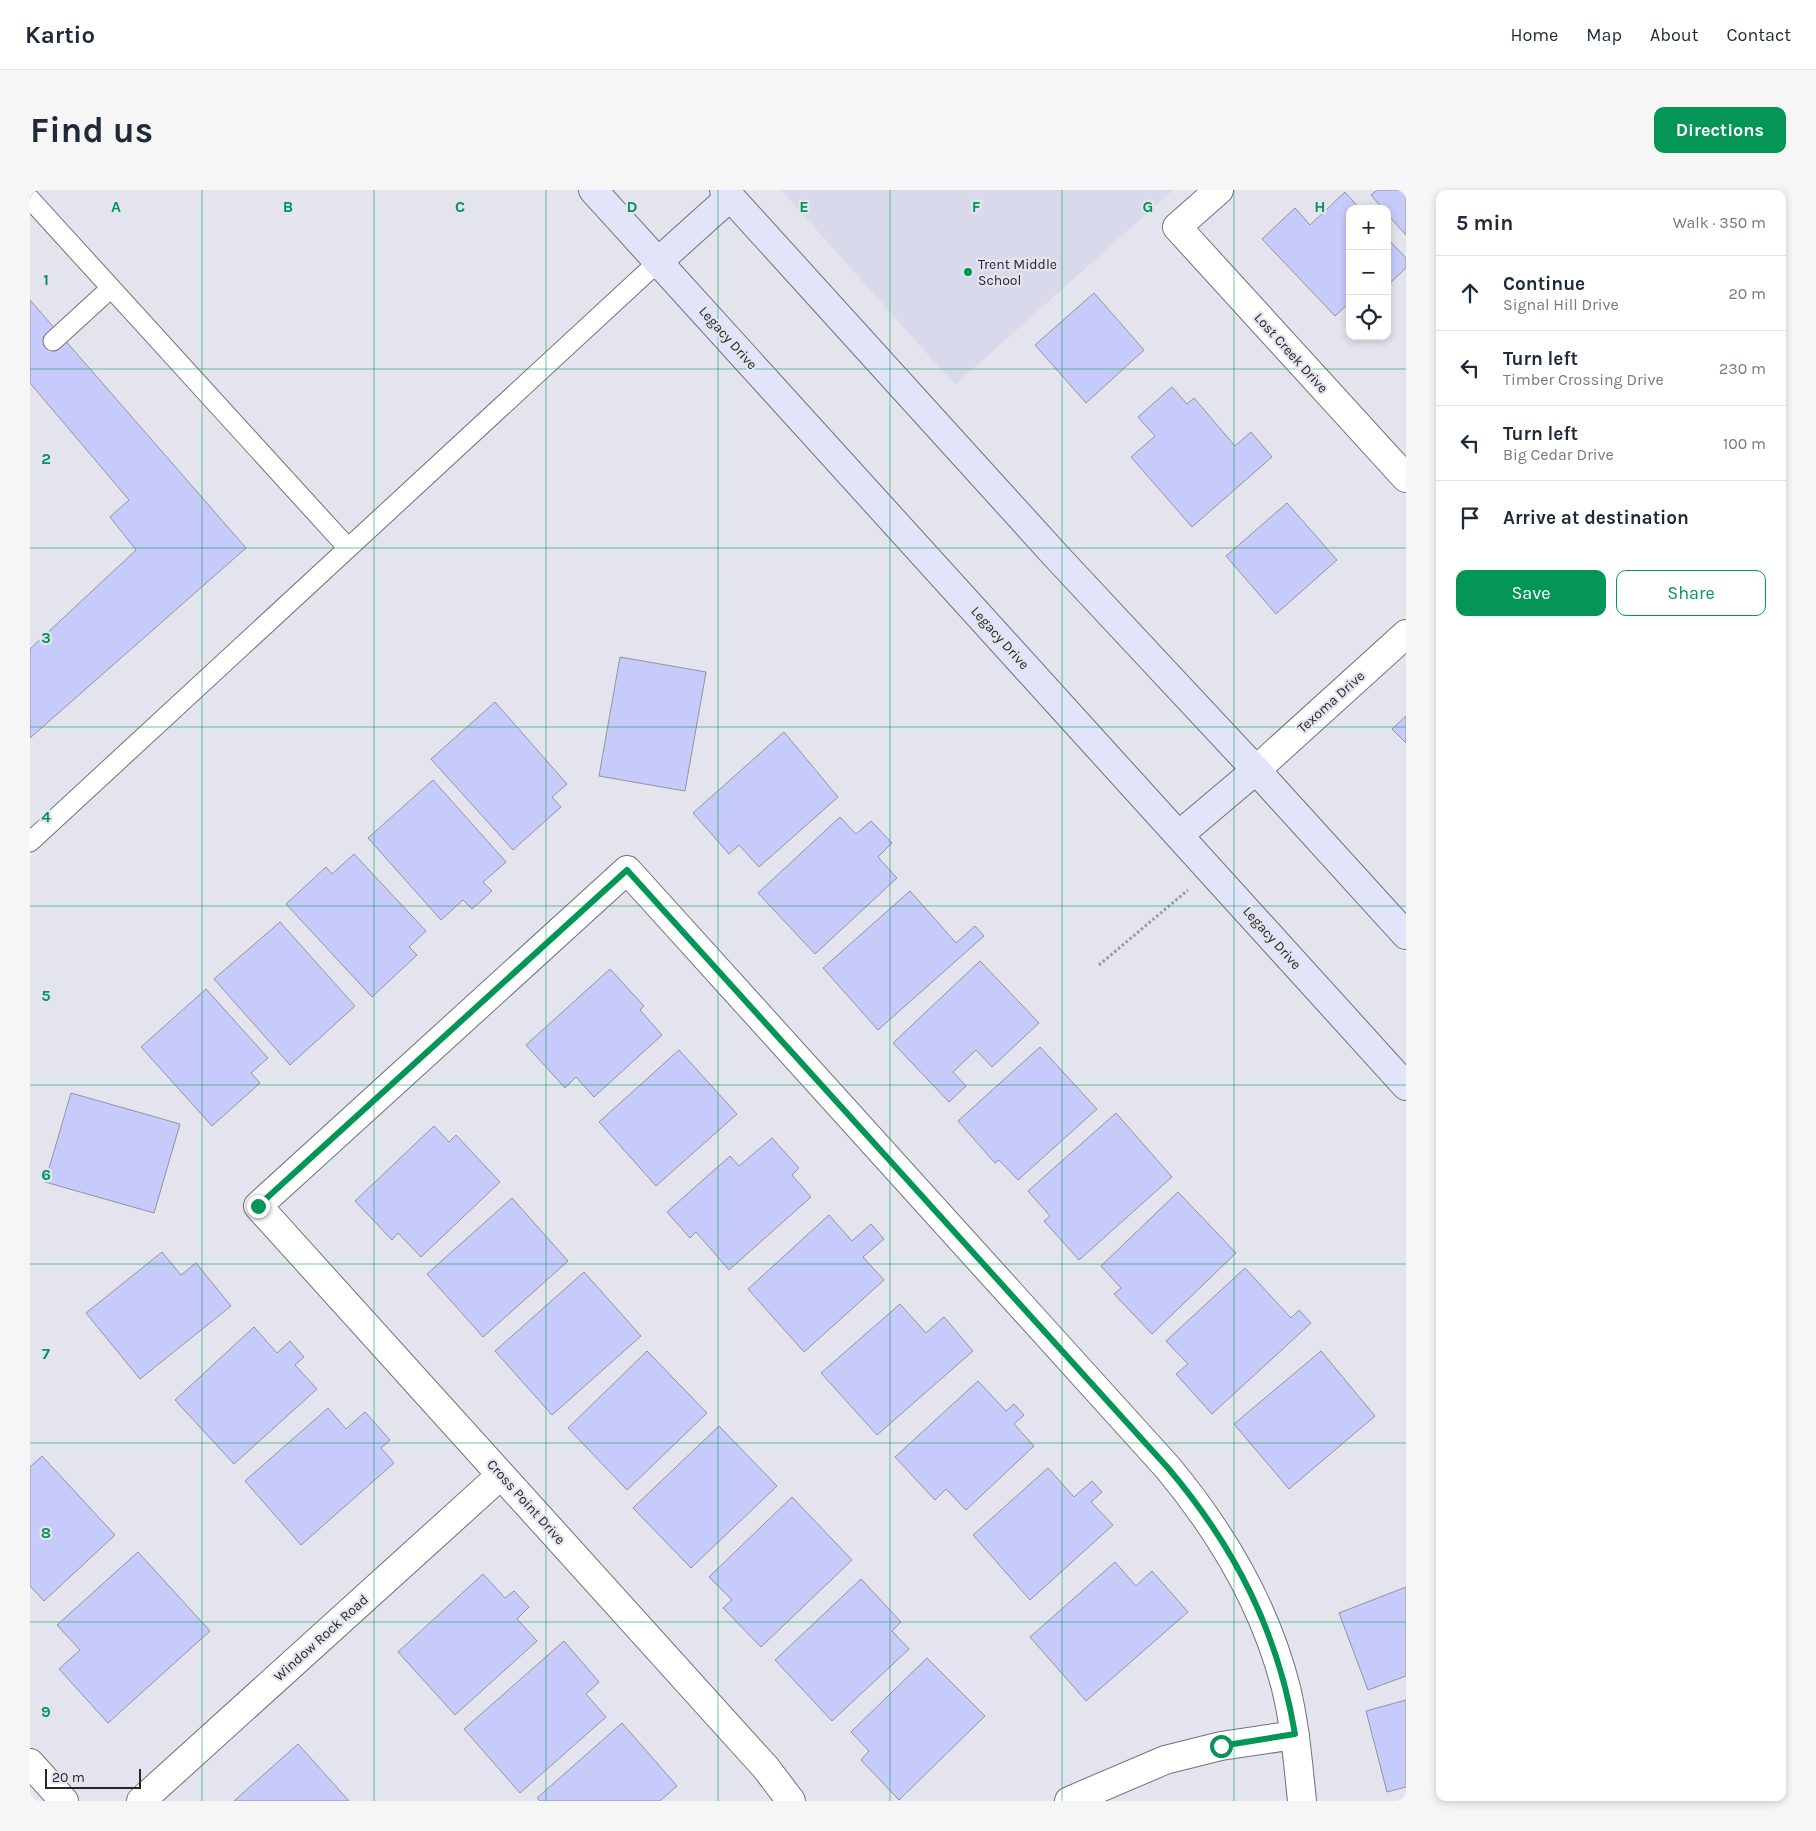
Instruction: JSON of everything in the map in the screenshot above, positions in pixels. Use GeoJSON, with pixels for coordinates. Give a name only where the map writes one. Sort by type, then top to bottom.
{"type":"FeatureCollection","features":[{"type":"Feature","properties":{"kind":"main road","name":"Legacy Drive"},"geometry":{"type":"LineString","coordinates":[[593,190],[1406,1086]]}},
{"type":"Feature","properties":{"kind":"main road"},"geometry":{"type":"LineString","coordinates":[[659,261],[727,193],[1056,558],[1256,770],[1406,935]]}},
{"type":"Feature","properties":{"kind":"main road"},"geometry":{"type":"LineString","coordinates":[[1179,835],[1256,770]]}},
{"type":"Feature","properties":{"kind":"street","name":"Lost Creek Drive"},"geometry":{"type":"LineString","coordinates":[[1219,190],[1177,227],[1406,478]]}},
{"type":"Feature","properties":{"kind":"street","name":"Texoma Drive"},"geometry":{"type":"LineString","coordinates":[[1256,770],[1406,634]]}},
{"type":"Feature","properties":{"kind":"street","name":"Cross Point Drive"},"geometry":{"type":"LineString","coordinates":[[791,1801],[766,1768],[258,1206],[627,870],[1191,1496],[1225,1545],[1260,1612],[1276,1653],[1286,1688],[1295,1734]]}},
{"type":"Feature","properties":{"kind":"street","name":"Window Rock Road"},"geometry":{"type":"LineString","coordinates":[[142,1801],[501,1475]]}},
{"type":"Feature","properties":{"kind":"street"},"geometry":{"type":"LineString","coordinates":[[1069,1801],[1142,1769],[1188,1753],[1295,1734],[1302,1801]]}},
{"type":"Feature","properties":{"kind":"street"},"geometry":{"type":"LineString","coordinates":[[30,1763],[64,1801]]}},
{"type":"Feature","properties":{"kind":"lane"},"geometry":{"type":"LineString","coordinates":[[30,198],[348,548]]}},
{"type":"Feature","properties":{"kind":"lane"},"geometry":{"type":"LineString","coordinates":[[30,842],[659,261]]}},
{"type":"Feature","properties":{"kind":"lane"},"geometry":{"type":"LineString","coordinates":[[53,341],[111,288]]}},
{"type":"Feature","properties":{"kind":"path"},"geometry":{"type":"LineString","coordinates":[[1099,966],[1189,890]]}},
{"type":"Feature","properties":{"kind":"shaded area","name":"Trent Middle School"},"geometry":{"type":"Polygon","coordinates":[[[781,190],[1173,190],[955,385],[781,190]]]}},
{"type":"Feature","properties":{"kind":"building"},"geometry":{"type":"Polygon","coordinates":[[[1377,190],[1406,190],[1406,235],[1391,218],[1391,205],[1380,205],[1371,195],[1377,190]]]}},
{"type":"Feature","properties":{"kind":"building"},"geometry":{"type":"Polygon","coordinates":[[[1345,192],[1356,205],[1346,205],[1346,306],[1335,316],[1262,239],[1295,208],[1310,225],[1345,192]]]}},
{"type":"Feature","properties":{"kind":"building"},"geometry":{"type":"Polygon","coordinates":[[[1391,242],[1406,258],[1406,268],[1391,282],[1391,242]]]}},
{"type":"Feature","properties":{"kind":"building"},"geometry":{"type":"Polygon","coordinates":[[[1094,293],[1144,350],[1086,403],[1035,345],[1094,293]]]}},
{"type":"Feature","properties":{"kind":"building"},"geometry":{"type":"Polygon","coordinates":[[[30,300],[246,548],[30,738],[30,649],[136,550],[110,517],[129,500],[30,383],[30,300]]]}},
{"type":"Feature","properties":{"kind":"building"},"geometry":{"type":"Polygon","coordinates":[[[1172,387],[1187,404],[1194,398],[1235,446],[1251,432],[1272,457],[1192,527],[1131,457],[1155,436],[1138,417],[1172,387]]]}},
{"type":"Feature","properties":{"kind":"building"},"geometry":{"type":"Polygon","coordinates":[[[1287,503],[1337,560],[1276,614],[1226,556],[1287,503]]]}},
{"type":"Feature","properties":{"kind":"building"},"geometry":{"type":"Polygon","coordinates":[[[620,657],[706,672],[685,791],[599,776],[620,657]]]}},
{"type":"Feature","properties":{"kind":"building"},"geometry":{"type":"Polygon","coordinates":[[[495,702],[567,784],[552,797],[561,807],[513,850],[431,759],[495,702]]]}},
{"type":"Feature","properties":{"kind":"building"},"geometry":{"type":"Polygon","coordinates":[[[1406,716],[1406,743],[1392,729],[1406,716]]]}},
{"type":"Feature","properties":{"kind":"building"},"geometry":{"type":"Polygon","coordinates":[[[784,732],[838,797],[759,867],[739,845],[729,854],[693,813],[784,732]]]}},
{"type":"Feature","properties":{"kind":"building"},"geometry":{"type":"Polygon","coordinates":[[[433,780],[506,862],[483,882],[492,891],[472,909],[463,900],[441,920],[368,838],[433,780]]]}},
{"type":"Feature","properties":{"kind":"building"},"geometry":{"type":"Polygon","coordinates":[[[840,817],[856,834],[871,821],[892,843],[878,857],[897,878],[815,954],[758,893],[840,817]]]}},
{"type":"Feature","properties":{"kind":"building"},"geometry":{"type":"Polygon","coordinates":[[[354,854],[426,931],[409,947],[417,955],[372,997],[286,904],[326,867],[332,874],[354,854]]]}},
{"type":"Feature","properties":{"kind":"building"},"geometry":{"type":"Polygon","coordinates":[[[910,891],[956,943],[975,926],[984,936],[878,1030],[823,968],[910,891]]]}},
{"type":"Feature","properties":{"kind":"building"},"geometry":{"type":"Polygon","coordinates":[[[280,922],[355,1006],[290,1065],[214,979],[280,922]]]}},
{"type":"Feature","properties":{"kind":"building"},"geometry":{"type":"Polygon","coordinates":[[[980,961],[1039,1023],[992,1067],[976,1050],[953,1072],[966,1086],[949,1102],[893,1043],[980,961]]]}},
{"type":"Feature","properties":{"kind":"building"},"geometry":{"type":"Polygon","coordinates":[[[610,969],[644,1006],[640,1010],[662,1035],[594,1097],[576,1077],[565,1088],[526,1045],[610,969]]]}},
{"type":"Feature","properties":{"kind":"building"},"geometry":{"type":"Polygon","coordinates":[[[206,989],[268,1058],[251,1073],[260,1083],[212,1126],[141,1047],[206,989]]]}},
{"type":"Feature","properties":{"kind":"building"},"geometry":{"type":"Polygon","coordinates":[[[1040,1047],[1097,1109],[1018,1180],[999,1160],[995,1163],[958,1121],[1040,1047]]]}},
{"type":"Feature","properties":{"kind":"building"},"geometry":{"type":"Polygon","coordinates":[[[679,1050],[737,1114],[656,1186],[599,1122],[679,1050]]]}},
{"type":"Feature","properties":{"kind":"building"},"geometry":{"type":"Polygon","coordinates":[[[71,1093],[180,1124],[154,1213],[45,1182],[71,1093]]]}},
{"type":"Feature","properties":{"kind":"building"},"geometry":{"type":"Polygon","coordinates":[[[1116,1113],[1172,1177],[1079,1260],[1044,1221],[1050,1216],[1028,1191],[1116,1113]]]}},
{"type":"Feature","properties":{"kind":"building"},"geometry":{"type":"Polygon","coordinates":[[[434,1126],[449,1142],[456,1135],[500,1182],[421,1257],[398,1233],[392,1240],[355,1201],[434,1126]]]}},
{"type":"Feature","properties":{"kind":"building"},"geometry":{"type":"Polygon","coordinates":[[[772,1138],[799,1168],[792,1175],[811,1197],[729,1270],[696,1232],[690,1238],[667,1212],[730,1156],[739,1166],[772,1138]]]}},
{"type":"Feature","properties":{"kind":"building"},"geometry":{"type":"Polygon","coordinates":[[[1178,1192],[1236,1253],[1152,1334],[1114,1294],[1121,1288],[1101,1266],[1178,1192]]]}},
{"type":"Feature","properties":{"kind":"building"},"geometry":{"type":"Polygon","coordinates":[[[512,1198],[568,1261],[483,1337],[427,1274],[512,1198]]]}},
{"type":"Feature","properties":{"kind":"building"},"geometry":{"type":"Polygon","coordinates":[[[829,1215],[852,1241],[871,1224],[884,1239],[863,1257],[884,1280],[804,1352],[748,1289],[829,1215]]]}},
{"type":"Feature","properties":{"kind":"building"},"geometry":{"type":"Polygon","coordinates":[[[162,1252],[181,1275],[196,1263],[231,1306],[140,1379],[86,1313],[162,1252]]]}},
{"type":"Feature","properties":{"kind":"building"},"geometry":{"type":"Polygon","coordinates":[[[1245,1268],[1291,1318],[1299,1310],[1311,1323],[1212,1414],[1176,1374],[1188,1364],[1166,1341],[1245,1268]]]}},
{"type":"Feature","properties":{"kind":"building"},"geometry":{"type":"Polygon","coordinates":[[[584,1272],[641,1336],[552,1415],[495,1351],[584,1272]]]}},
{"type":"Feature","properties":{"kind":"building"},"geometry":{"type":"Polygon","coordinates":[[[900,1304],[926,1333],[944,1317],[973,1351],[877,1435],[821,1373],[900,1304]]]}},
{"type":"Feature","properties":{"kind":"building"},"geometry":{"type":"Polygon","coordinates":[[[254,1327],[277,1353],[290,1341],[304,1357],[295,1365],[317,1389],[234,1464],[175,1400],[254,1327]]]}},
{"type":"Feature","properties":{"kind":"building"},"geometry":{"type":"Polygon","coordinates":[[[647,1351],[707,1413],[627,1490],[568,1428],[647,1351]]]}},
{"type":"Feature","properties":{"kind":"building"},"geometry":{"type":"Polygon","coordinates":[[[1321,1351],[1375,1416],[1289,1489],[1234,1424],[1321,1351]]]}},
{"type":"Feature","properties":{"kind":"building"},"geometry":{"type":"Polygon","coordinates":[[[978,1381],[1006,1411],[1014,1404],[1024,1415],[1014,1424],[1034,1446],[966,1510],[946,1489],[935,1500],[895,1457],[978,1381]]]}},
{"type":"Feature","properties":{"kind":"building"},"geometry":{"type":"Polygon","coordinates":[[[328,1408],[346,1429],[365,1412],[390,1440],[381,1448],[394,1463],[301,1545],[245,1481],[328,1408]]]}},
{"type":"Feature","properties":{"kind":"building"},"geometry":{"type":"Polygon","coordinates":[[[719,1426],[777,1486],[691,1568],[633,1508],[719,1426]]]}},
{"type":"Feature","properties":{"kind":"building"},"geometry":{"type":"Polygon","coordinates":[[[42,1456],[115,1535],[44,1601],[30,1586],[30,1467],[42,1456]]]}},
{"type":"Feature","properties":{"kind":"building"},"geometry":{"type":"Polygon","coordinates":[[[1048,1468],[1074,1497],[1092,1481],[1102,1492],[1091,1502],[1113,1525],[1030,1600],[973,1535],[1048,1468]]]}},
{"type":"Feature","properties":{"kind":"building"},"geometry":{"type":"Polygon","coordinates":[[[792,1497],[852,1560],[761,1647],[723,1608],[732,1600],[709,1577],[792,1497]]]}},
{"type":"Feature","properties":{"kind":"building"},"geometry":{"type":"Polygon","coordinates":[[[138,1552],[210,1631],[108,1723],[59,1669],[80,1650],[57,1625],[138,1552]]]}},
{"type":"Feature","properties":{"kind":"building"},"geometry":{"type":"Polygon","coordinates":[[[1115,1562],[1136,1586],[1152,1571],[1188,1612],[1086,1701],[1030,1637],[1115,1562]]]}},
{"type":"Feature","properties":{"kind":"building"},"geometry":{"type":"Polygon","coordinates":[[[483,1574],[505,1598],[514,1591],[529,1607],[517,1619],[537,1641],[455,1715],[398,1652],[483,1574]]]}},
{"type":"Feature","properties":{"kind":"building"},"geometry":{"type":"Polygon","coordinates":[[[861,1579],[901,1622],[892,1631],[909,1649],[832,1721],[775,1660],[861,1579]]]}},
{"type":"Feature","properties":{"kind":"building"},"geometry":{"type":"Polygon","coordinates":[[[1406,1587],[1406,1676],[1368,1690],[1339,1613],[1406,1587]]]}},
{"type":"Feature","properties":{"kind":"building"},"geometry":{"type":"Polygon","coordinates":[[[564,1641],[599,1682],[586,1694],[606,1717],[520,1793],[464,1729],[564,1641]]]}},
{"type":"Feature","properties":{"kind":"building"},"geometry":{"type":"Polygon","coordinates":[[[927,1658],[985,1716],[899,1800],[861,1760],[869,1751],[851,1732],[927,1658]]]}},
{"type":"Feature","properties":{"kind":"building"},"geometry":{"type":"Polygon","coordinates":[[[1406,1700],[1406,1787],[1387,1792],[1366,1711],[1406,1700]]]}},
{"type":"Feature","properties":{"kind":"building"},"geometry":{"type":"Polygon","coordinates":[[[622,1723],[677,1786],[660,1801],[540,1801],[537,1798],[622,1723]]]}},
{"type":"Feature","properties":{"kind":"building"},"geometry":{"type":"Polygon","coordinates":[[[298,1744],[349,1801],[234,1801],[298,1744]]]}},
{"type":"Feature","properties":{"kind":"place","name":"Trent Middle School"},"geometry":{"type":"Point","coordinates":[968,272]}},
{"type":"Feature","properties":{"kind":"route"},"geometry":{"type":"LineString","coordinates":[[258,1206],[627,870],[1168,1468],[1206,1515],[1243,1576],[1263,1620],[1276,1653],[1286,1688],[1295,1734],[1221,1746]]}}]}
